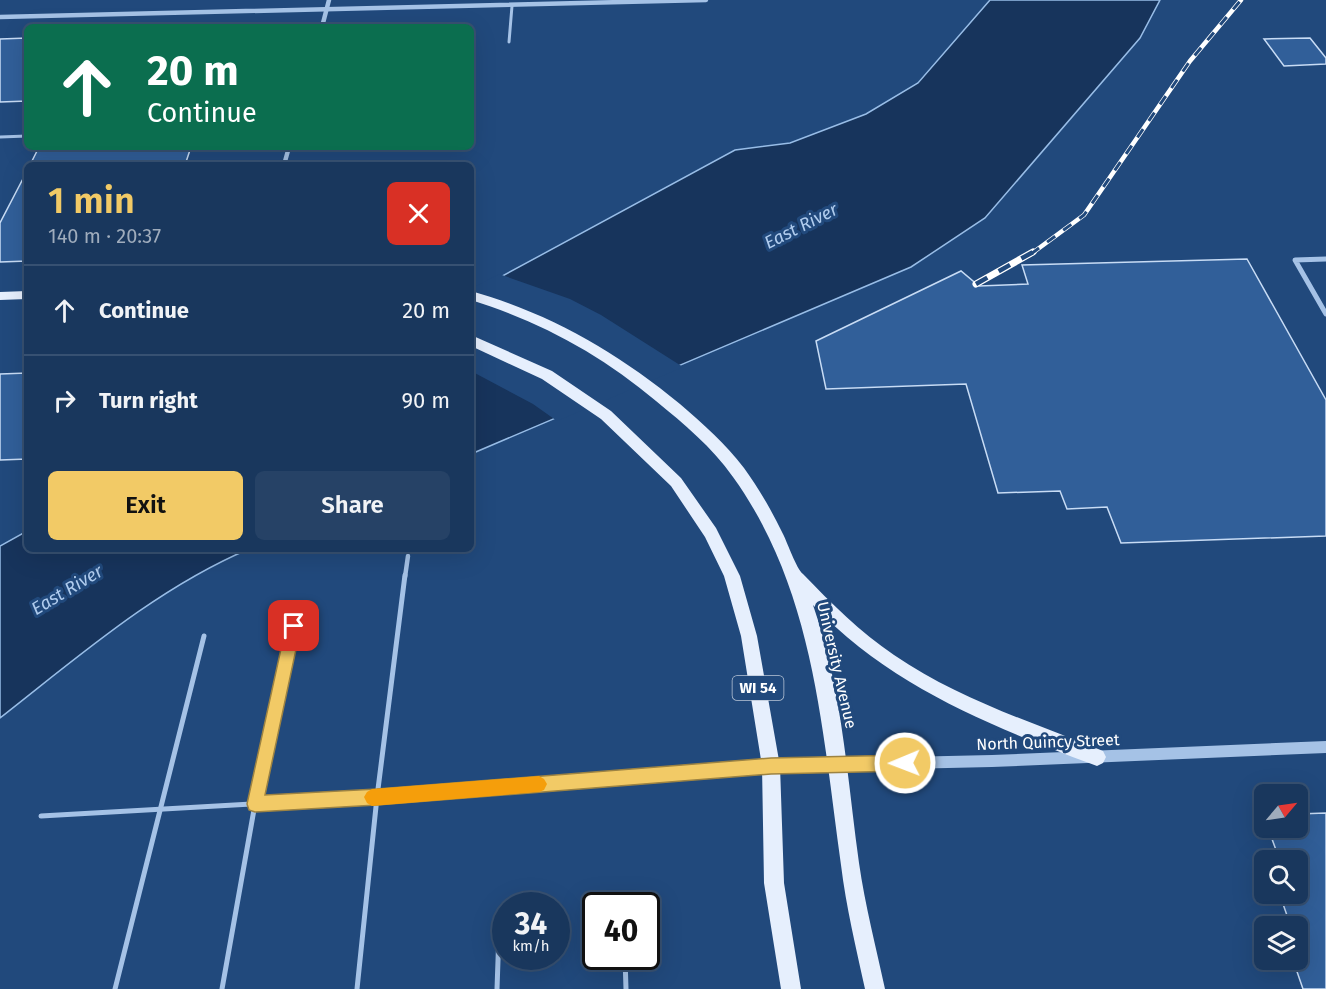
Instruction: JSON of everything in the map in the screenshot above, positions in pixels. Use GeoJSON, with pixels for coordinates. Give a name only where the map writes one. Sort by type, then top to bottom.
{"type":"FeatureCollection","features":[{"type":"Feature","properties":{"kind":"main road"},"geometry":{"type":"LineString","coordinates":[[0,296],[24,295]]}},
{"type":"Feature","properties":{"kind":"main road","name":"University Avenue"},"geometry":{"type":"LineString","coordinates":[[474,296],[534,318],[585,341],[627,369],[716,445],[740,474],[767,517],[795,576],[814,637],[839,764],[851,867],[874,989]]}},
{"type":"Feature","properties":{"kind":"main road","name":"WI 54"},"geometry":{"type":"LineString","coordinates":[[474,341],[547,375],[582,397],[620,427],[676,482],[711,533],[732,576],[749,636],[771,766],[774,883],[791,989]]}},
{"type":"Feature","properties":{"kind":"main road"},"geometry":{"type":"LineString","coordinates":[[795,576],[861,640],[897,666],[972,709],[1096,757]]}},
{"type":"Feature","properties":{"kind":"street"},"geometry":{"type":"LineString","coordinates":[[323,24],[329,0]]}},
{"type":"Feature","properties":{"kind":"street"},"geometry":{"type":"LineString","coordinates":[[0,16],[706,1]]}},
{"type":"Feature","properties":{"kind":"street"},"geometry":{"type":"LineString","coordinates":[[1326,259],[1295,260],[1326,314]]}},
{"type":"Feature","properties":{"kind":"street","name":"North Quincy Street"},"geometry":{"type":"LineString","coordinates":[[771,766],[1096,757],[1326,747]]}},
{"type":"Feature","properties":{"kind":"lane"},"geometry":{"type":"LineString","coordinates":[[509,42],[512,6]]}},
{"type":"Feature","properties":{"kind":"lane"},"geometry":{"type":"LineString","coordinates":[[0,137],[24,136]]}},
{"type":"Feature","properties":{"kind":"lane"},"geometry":{"type":"LineString","coordinates":[[357,989],[377,797],[408,556]]}},
{"type":"Feature","properties":{"kind":"lane"},"geometry":{"type":"LineString","coordinates":[[222,989],[255,804],[298,604]]}},
{"type":"Feature","properties":{"kind":"lane"},"geometry":{"type":"LineString","coordinates":[[115,989],[204,636]]}},
{"type":"Feature","properties":{"kind":"lane"},"geometry":{"type":"LineString","coordinates":[[41,816],[377,797],[771,766]]}},
{"type":"Feature","properties":{"kind":"lane"},"geometry":{"type":"LineString","coordinates":[[497,989],[498,970]]}},
{"type":"Feature","properties":{"kind":"lane"},"geometry":{"type":"LineString","coordinates":[[625,970],[626,989]]}},
{"type":"Feature","properties":{"kind":"water","name":"East River"},"geometry":{"type":"Polygon","coordinates":[[[990,0],[1160,0],[1140,38],[985,218],[911,267],[474,453],[474,291],[735,150],[790,143],[866,114],[918,83],[990,0]]]}},
{"type":"Feature","properties":{"kind":"water","name":"East River"},"geometry":{"type":"Polygon","coordinates":[[[24,533],[24,552],[243,552],[182,583],[119,625],[0,718],[0,546],[24,533]]]}},
{"type":"Feature","properties":{"kind":"pier"},"geometry":{"type":"Polygon","coordinates":[[[499,274],[570,299],[601,315],[683,367],[557,421],[533,404],[474,373],[474,287],[499,274]]]}},
{"type":"Feature","properties":{"kind":"building"},"geometry":{"type":"Polygon","coordinates":[[[24,38],[24,101],[0,102],[0,39],[24,38]]]}},
{"type":"Feature","properties":{"kind":"building"},"geometry":{"type":"Polygon","coordinates":[[[1310,38],[1326,58],[1326,64],[1284,66],[1264,39],[1310,38]]]}},
{"type":"Feature","properties":{"kind":"building"},"geometry":{"type":"Polygon","coordinates":[[[190,150],[186,162],[32,162],[37,151],[190,150]]]}},
{"type":"Feature","properties":{"kind":"building"},"geometry":{"type":"Polygon","coordinates":[[[24,177],[24,261],[0,262],[0,223],[24,177]]]}},
{"type":"Feature","properties":{"kind":"building"},"geometry":{"type":"Polygon","coordinates":[[[1247,259],[1326,400],[1326,536],[1121,543],[1107,507],[1067,509],[1060,491],[998,493],[966,384],[826,389],[816,341],[961,271],[979,286],[1028,284],[1022,265],[1247,259]]]}},
{"type":"Feature","properties":{"kind":"building"},"geometry":{"type":"Polygon","coordinates":[[[24,373],[24,459],[0,460],[0,374],[24,373]]]}},
{"type":"Feature","properties":{"kind":"building"},"geometry":{"type":"Polygon","coordinates":[[[1326,813],[1326,989],[1303,989],[1296,970],[1308,970],[1308,916],[1287,916],[1283,904],[1308,904],[1308,850],[1276,850],[1272,838],[1308,838],[1308,814],[1326,813]]]}},
{"type":"Feature","properties":{"kind":"railway"},"geometry":{"type":"LineString","coordinates":[[1031,254],[1084,215],[1190,61],[1241,0]]}},
{"type":"Feature","properties":{"kind":"railway"},"geometry":{"type":"LineString","coordinates":[[976,284],[1033,252]]}},
{"type":"Feature","properties":{"kind":"slow traffic"},"geometry":{"type":"LineString","coordinates":[[372,797],[539,784]]}},
{"type":"Feature","properties":{"kind":"route"},"geometry":{"type":"LineString","coordinates":[[294,626],[255,804],[377,797],[771,766],[905,763]]}}]}
